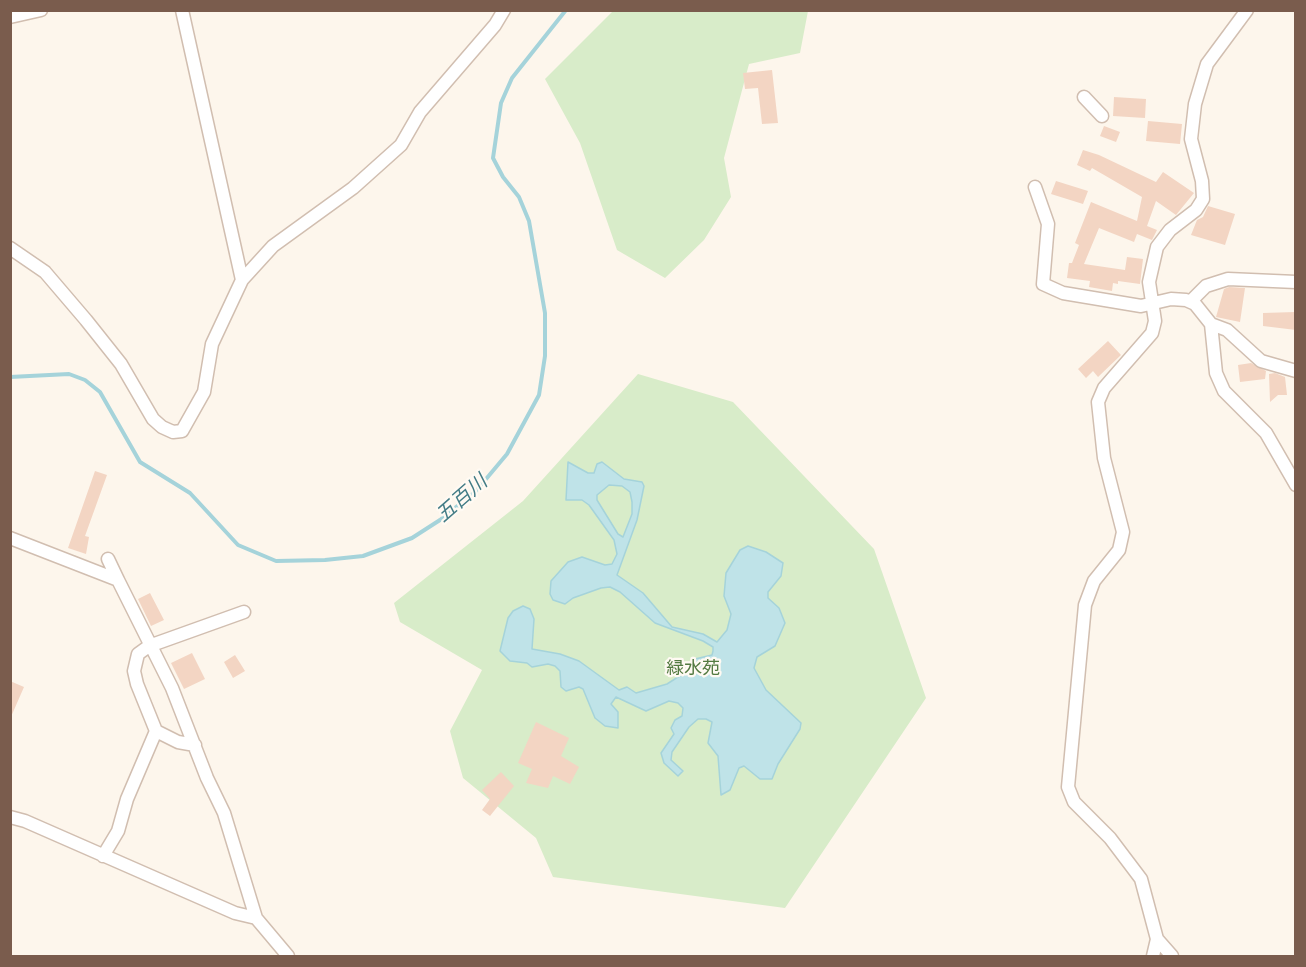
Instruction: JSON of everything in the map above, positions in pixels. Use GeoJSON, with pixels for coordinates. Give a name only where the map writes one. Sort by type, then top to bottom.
{"type":"FeatureCollection","features":[{"type":"Feature","properties":{"kind":"street"},"geometry":{"type":"LineString","coordinates":[[10,17],[41,10]]}},
{"type":"Feature","properties":{"kind":"street"},"geometry":{"type":"LineString","coordinates":[[182,10],[242,280]]}},
{"type":"Feature","properties":{"kind":"street"},"geometry":{"type":"LineString","coordinates":[[10,248],[45,272],[120,364],[153,419],[162,427],[173,432],[182,431],[199,402],[207,377],[212,344],[242,280],[273,246],[353,188],[401,145],[420,112],[495,25],[504,10]]}},
{"type":"Feature","properties":{"kind":"street"},"geometry":{"type":"LineString","coordinates":[[1172,957],[1157,939],[1141,879],[1110,838],[1074,802],[1068,786],[1085,605],[1094,581],[1119,550],[1123,532],[1108,476],[1098,402],[1104,388],[1149,339],[1155,326],[1149,282],[1157,248],[1170,230],[1196,210],[1203,199],[1202,181],[1190,129],[1207,64],[1247,10]]}},
{"type":"Feature","properties":{"kind":"street"},"geometry":{"type":"LineString","coordinates":[[1084,97],[1102,116]]}},
{"type":"Feature","properties":{"kind":"street"},"geometry":{"type":"LineString","coordinates":[[1035,187],[1048,224],[1043,284],[1063,293],[1141,306],[1171,299],[1191,302],[1202,311],[1211,324],[1216,373],[1224,391],[1266,433],[1296,485]]}},
{"type":"Feature","properties":{"kind":"street"},"geometry":{"type":"LineString","coordinates":[[1191,302],[1206,286],[1228,279],[1296,282]]}},
{"type":"Feature","properties":{"kind":"street"},"geometry":{"type":"LineString","coordinates":[[1211,324],[1227,330],[1261,361],[1296,370]]}},
{"type":"Feature","properties":{"kind":"street"},"geometry":{"type":"LineString","coordinates":[[10,538],[118,580]]}},
{"type":"Feature","properties":{"kind":"street"},"geometry":{"type":"LineString","coordinates":[[108,559],[149,646],[172,688],[224,813],[256,918],[288,957]]}},
{"type":"Feature","properties":{"kind":"street"},"geometry":{"type":"LineString","coordinates":[[103,856],[118,831],[127,799],[156,731],[134,671],[138,654],[149,646],[244,612]]}},
{"type":"Feature","properties":{"kind":"street"},"geometry":{"type":"LineString","coordinates":[[156,731],[178,742],[195,745]]}},
{"type":"Feature","properties":{"kind":"street"},"geometry":{"type":"LineString","coordinates":[[10,817],[235,913],[256,918]]}},
{"type":"Feature","properties":{"kind":"street"},"geometry":{"type":"LineString","coordinates":[[1153,957],[1157,939]]}},
{"type":"Feature","properties":{"kind":"green space"},"geometry":{"type":"Polygon","coordinates":[[[613,11],[808,11],[800,53],[749,64],[724,158],[731,197],[704,240],[665,278],[617,250],[580,143],[545,79],[613,11]]]}},
{"type":"Feature","properties":{"kind":"green space","name":"緑水苑"},"geometry":{"type":"Polygon","coordinates":[[[638,374],[733,402],[874,549],[926,698],[785,908],[553,877],[536,838],[463,778],[450,731],[482,670],[400,622],[394,603],[523,501],[638,374]]]}},
{"type":"Feature","properties":{"kind":"water"},"geometry":{"type":"Polygon","coordinates":[[[568,462],[588,473],[594,473],[597,464],[602,462],[624,479],[642,482],[644,486],[637,520],[617,575],[643,593],[672,627],[703,634],[717,642],[727,630],[731,614],[724,596],[726,573],[740,550],[748,546],[766,552],[783,563],[781,576],[768,592],[768,598],[779,608],[785,623],[775,646],[757,657],[754,668],[766,690],[801,723],[800,729],[778,764],[772,779],[760,779],[744,766],[739,768],[730,790],[721,795],[718,756],[708,743],[712,722],[706,719],[698,719],[689,727],[672,752],[671,760],[683,771],[678,776],[664,763],[661,753],[674,734],[671,728],[675,720],[682,716],[683,708],[678,703],[669,701],[646,711],[616,697],[611,704],[618,712],[618,728],[605,726],[595,718],[583,689],[579,687],[566,691],[561,687],[560,671],[555,666],[548,664],[532,667],[527,663],[510,661],[500,651],[508,618],[513,611],[523,606],[530,609],[534,619],[532,649],[560,654],[579,661],[619,690],[627,687],[636,693],[667,684],[689,670],[695,659],[712,655],[713,647],[655,623],[620,592],[610,587],[573,598],[565,604],[553,600],[550,594],[551,581],[568,562],[582,557],[605,565],[612,564],[617,554],[614,540],[589,505],[582,500],[566,500],[568,462]],[[609,485],[597,495],[597,500],[618,534],[623,537],[632,514],[632,502],[630,492],[622,486],[609,485]]]}},
{"type":"Feature","properties":{"kind":"building"},"geometry":{"type":"Polygon","coordinates":[[[772,70],[778,123],[762,124],[758,88],[745,89],[743,73],[772,70]]]}},
{"type":"Feature","properties":{"kind":"building"},"geometry":{"type":"Polygon","coordinates":[[[1114,97],[1146,99],[1145,118],[1113,116],[1114,97]]]}},
{"type":"Feature","properties":{"kind":"building"},"geometry":{"type":"Polygon","coordinates":[[[1148,121],[1182,124],[1180,144],[1146,141],[1148,121]]]}},
{"type":"Feature","properties":{"kind":"building"},"geometry":{"type":"Polygon","coordinates":[[[1104,126],[1120,132],[1116,142],[1100,136],[1104,126]]]}},
{"type":"Feature","properties":{"kind":"building"},"geometry":{"type":"Polygon","coordinates":[[[1083,150],[1099,155],[1156,182],[1163,172],[1194,193],[1176,215],[1156,201],[1147,226],[1157,230],[1152,240],[1137,234],[1134,242],[1099,228],[1084,264],[1125,270],[1127,257],[1143,259],[1140,284],[1118,281],[1118,284],[1113,283],[1112,291],[1089,287],[1090,281],[1067,278],[1069,263],[1072,263],[1079,245],[1075,243],[1091,202],[1137,221],[1142,197],[1092,168],[1090,171],[1077,165],[1083,150]]]}},
{"type":"Feature","properties":{"kind":"building"},"geometry":{"type":"Polygon","coordinates":[[[1056,181],[1088,191],[1083,204],[1051,194],[1056,181]]]}},
{"type":"Feature","properties":{"kind":"building"},"geometry":{"type":"Polygon","coordinates":[[[1208,206],[1235,214],[1225,245],[1191,235],[1197,220],[1203,217],[1208,206]]]}},
{"type":"Feature","properties":{"kind":"building"},"geometry":{"type":"Polygon","coordinates":[[[1245,288],[1240,322],[1216,317],[1224,289],[1245,288]]]}},
{"type":"Feature","properties":{"kind":"building"},"geometry":{"type":"Polygon","coordinates":[[[1295,312],[1296,330],[1263,326],[1263,313],[1295,312]]]}},
{"type":"Feature","properties":{"kind":"building"},"geometry":{"type":"Polygon","coordinates":[[[1108,341],[1121,355],[1098,377],[1093,371],[1086,378],[1078,369],[1108,341]]]}},
{"type":"Feature","properties":{"kind":"building"},"geometry":{"type":"Polygon","coordinates":[[[1251,363],[1266,371],[1265,379],[1240,382],[1238,365],[1251,363]]]}},
{"type":"Feature","properties":{"kind":"building"},"geometry":{"type":"Polygon","coordinates":[[[1275,373],[1285,377],[1287,395],[1278,395],[1270,402],[1269,374],[1275,373]]]}},
{"type":"Feature","properties":{"kind":"building"},"geometry":{"type":"Polygon","coordinates":[[[95,471],[107,475],[85,536],[89,537],[86,554],[68,548],[95,471]]]}},
{"type":"Feature","properties":{"kind":"building"},"geometry":{"type":"Polygon","coordinates":[[[150,593],[164,620],[151,626],[138,599],[150,593]]]}},
{"type":"Feature","properties":{"kind":"building"},"geometry":{"type":"Polygon","coordinates":[[[192,653],[205,679],[184,689],[171,663],[192,653]]]}},
{"type":"Feature","properties":{"kind":"building"},"geometry":{"type":"Polygon","coordinates":[[[235,655],[245,671],[233,678],[224,662],[235,655]]]}},
{"type":"Feature","properties":{"kind":"building"},"geometry":{"type":"Polygon","coordinates":[[[10,681],[24,687],[10,719],[10,681]]]}},
{"type":"Feature","properties":{"kind":"building"},"geometry":{"type":"Polygon","coordinates":[[[536,722],[569,738],[561,756],[579,767],[570,784],[553,776],[548,788],[526,783],[532,769],[518,763],[536,722]]]}},
{"type":"Feature","properties":{"kind":"building"},"geometry":{"type":"Polygon","coordinates":[[[501,772],[514,786],[490,816],[482,810],[490,799],[482,790],[501,772]]]}},
{"type":"Feature","properties":{"kind":"waterway","name":"五百川"},"geometry":{"type":"LineString","coordinates":[[10,377],[69,374],[85,380],[100,392],[140,462],[190,493],[238,545],[276,561],[325,560],[363,556],[412,538],[440,520],[476,491],[507,454],[539,395],[545,356],[545,313],[529,221],[519,197],[503,177],[493,158],[501,103],[512,78],[566,10]]}}]}
